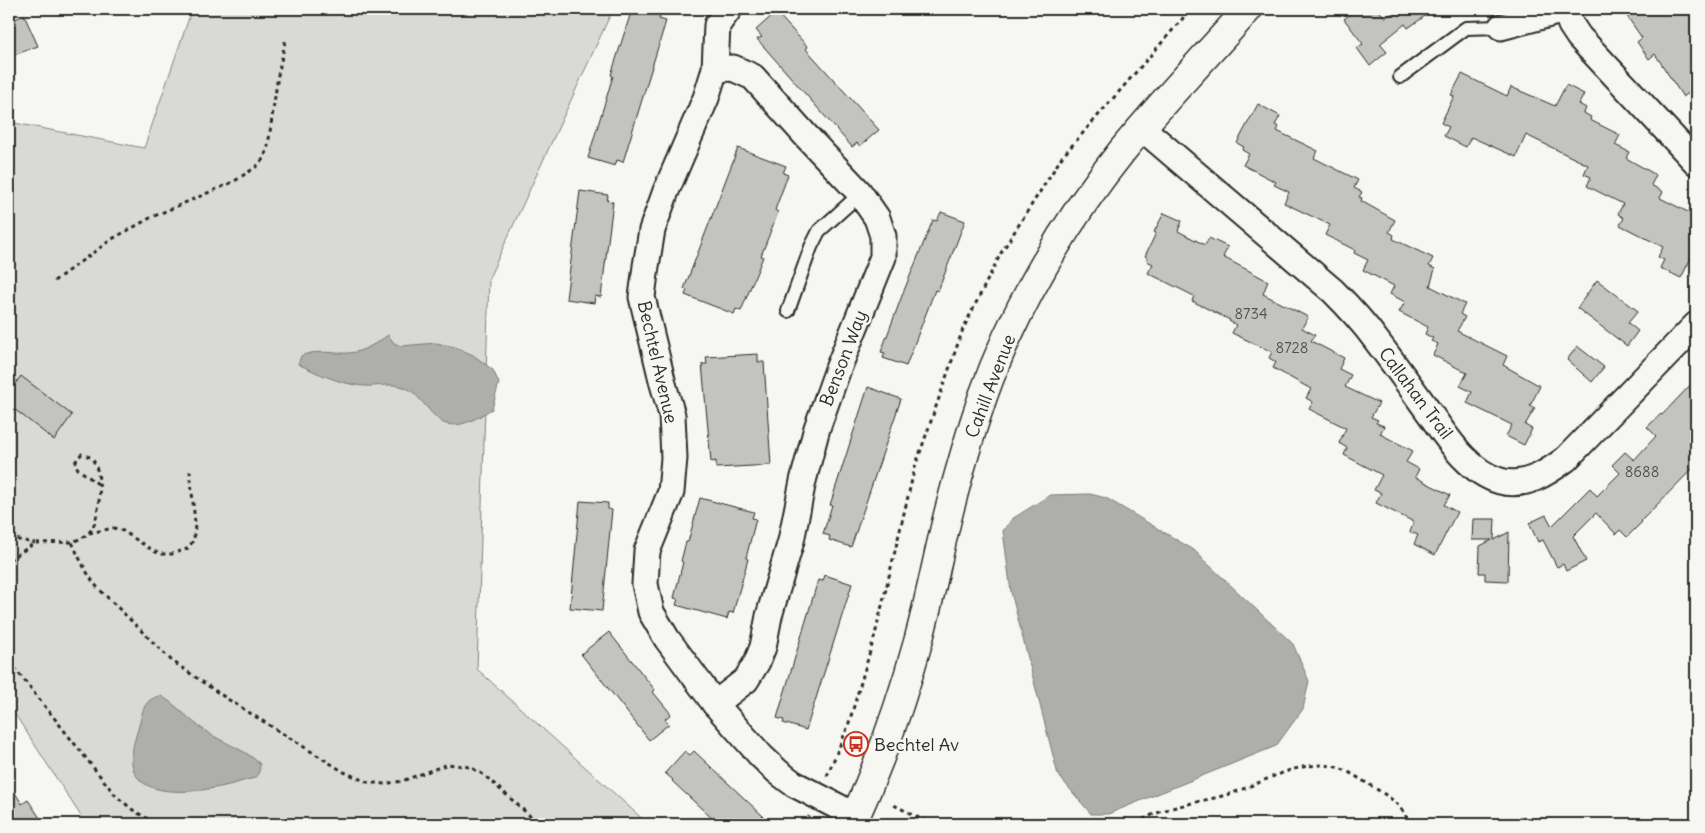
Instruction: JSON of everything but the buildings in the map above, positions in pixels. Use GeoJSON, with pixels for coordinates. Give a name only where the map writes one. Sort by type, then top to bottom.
{"type":"FeatureCollection","features":[{"type":"Feature","properties":{"kind":"street","name":"Bechtel Avenue"},"geometry":{"type":"LineString","coordinates":[[729,9],[717,25],[715,68],[706,98],[679,158],[652,230],[642,297],[662,384],[672,415],[674,458],[671,492],[647,551],[645,584],[651,612],[667,639],[715,704],[761,756],[778,772],[854,820]]}},
{"type":"Feature","properties":{"kind":"street","name":"Cahill Avenue"},"geometry":{"type":"LineString","coordinates":[[854,820],[877,768],[918,642],[949,510],[965,452],[994,371],[1029,294],[1060,240],[1104,176],[1142,128],[1248,9]]}},
{"type":"Feature","properties":{"kind":"street"},"geometry":{"type":"LineString","coordinates":[[1501,27],[1565,9],[1571,25],[1579,37],[1696,162]]}},
{"type":"Feature","properties":{"kind":"street","name":"Benson Way"},"geometry":{"type":"LineString","coordinates":[[715,68],[733,68],[753,76],[860,194],[877,218],[883,236],[883,257],[838,369],[817,428],[803,481],[791,541],[757,662],[746,680],[715,704]]}},
{"type":"Feature","properties":{"kind":"street","name":"Callahan Trail"},"geometry":{"type":"LineString","coordinates":[[1142,128],[1333,291],[1356,315],[1375,339],[1450,441],[1467,460],[1483,473],[1499,480],[1510,483],[1523,482],[1546,473],[1566,459],[1696,325]]}},
{"type":"Feature","properties":{"kind":"lane"},"geometry":{"type":"LineString","coordinates":[[1400,77],[1466,28],[1501,27]]}},
{"type":"Feature","properties":{"kind":"lane"},"geometry":{"type":"LineString","coordinates":[[788,311],[811,247],[819,231],[860,194]]}},
{"type":"Feature","properties":{"kind":"path"},"geometry":{"type":"LineString","coordinates":[[54,281],[112,238],[152,217],[233,182],[256,167],[264,158],[268,146],[278,75],[286,38]]}},
{"type":"Feature","properties":{"kind":"path"},"geometry":{"type":"LineString","coordinates":[[9,538],[35,543],[72,542],[85,537],[98,515],[100,504],[98,484],[95,464],[90,457],[82,454],[75,463],[78,469],[98,484]]}},
{"type":"Feature","properties":{"kind":"path"},"geometry":{"type":"LineString","coordinates":[[88,533],[114,528],[123,531],[160,554],[172,554],[187,549],[194,540],[195,523],[190,472]]}},
{"type":"Feature","properties":{"kind":"path"},"geometry":{"type":"LineString","coordinates":[[72,542],[90,578],[110,601],[163,654],[226,698],[344,772],[367,782],[384,784],[402,781],[448,764],[470,767],[484,775],[538,824]]}},
{"type":"Feature","properties":{"kind":"path"},"geometry":{"type":"LineString","coordinates":[[9,560],[35,543]]}},
{"type":"Feature","properties":{"kind":"path"},"geometry":{"type":"LineString","coordinates":[[9,661],[116,796],[133,810],[156,824]]}},
{"type":"Feature","properties":{"kind":"path"},"geometry":{"type":"LineString","coordinates":[[1136,824],[1160,810],[1196,803],[1245,789],[1294,769],[1312,766],[1333,766],[1353,775],[1395,801],[1404,811],[1410,824]]}},
{"type":"Feature","properties":{"kind":"path"},"geometry":{"type":"LineString","coordinates":[[894,805],[932,824]]}},
{"type":"Feature","properties":{"kind":"shaded area"},"geometry":{"type":"Polygon","coordinates":[[[192,9],[613,9],[489,278],[477,669],[648,824],[86,824],[9,705],[9,122],[144,148],[192,9]]]}},
{"type":"Feature","properties":{"kind":"shaded area"},"geometry":{"type":"Polygon","coordinates":[[[388,335],[394,343],[401,346],[436,343],[455,347],[473,355],[493,370],[499,383],[492,409],[465,423],[446,424],[441,422],[416,395],[406,388],[396,385],[364,386],[338,381],[298,364],[301,356],[307,354],[359,351],[370,347],[388,335]]]}},
{"type":"Feature","properties":{"kind":"shaded area"},"geometry":{"type":"Polygon","coordinates":[[[1090,494],[1106,498],[1194,550],[1293,644],[1309,681],[1303,709],[1276,746],[1108,814],[1091,814],[1058,775],[1011,592],[1003,531],[1012,519],[1050,495],[1090,494]]]}},
{"type":"Feature","properties":{"kind":"shaded area"},"geometry":{"type":"Polygon","coordinates":[[[161,696],[204,730],[254,758],[260,764],[257,775],[232,784],[184,791],[167,791],[153,788],[141,781],[132,765],[133,746],[146,704],[152,699],[161,696]]]}},
{"type":"Feature","properties":{"kind":"place","name":"Bechtel Av"},"geometry":{"type":"Point","coordinates":[856,744]}}]}
